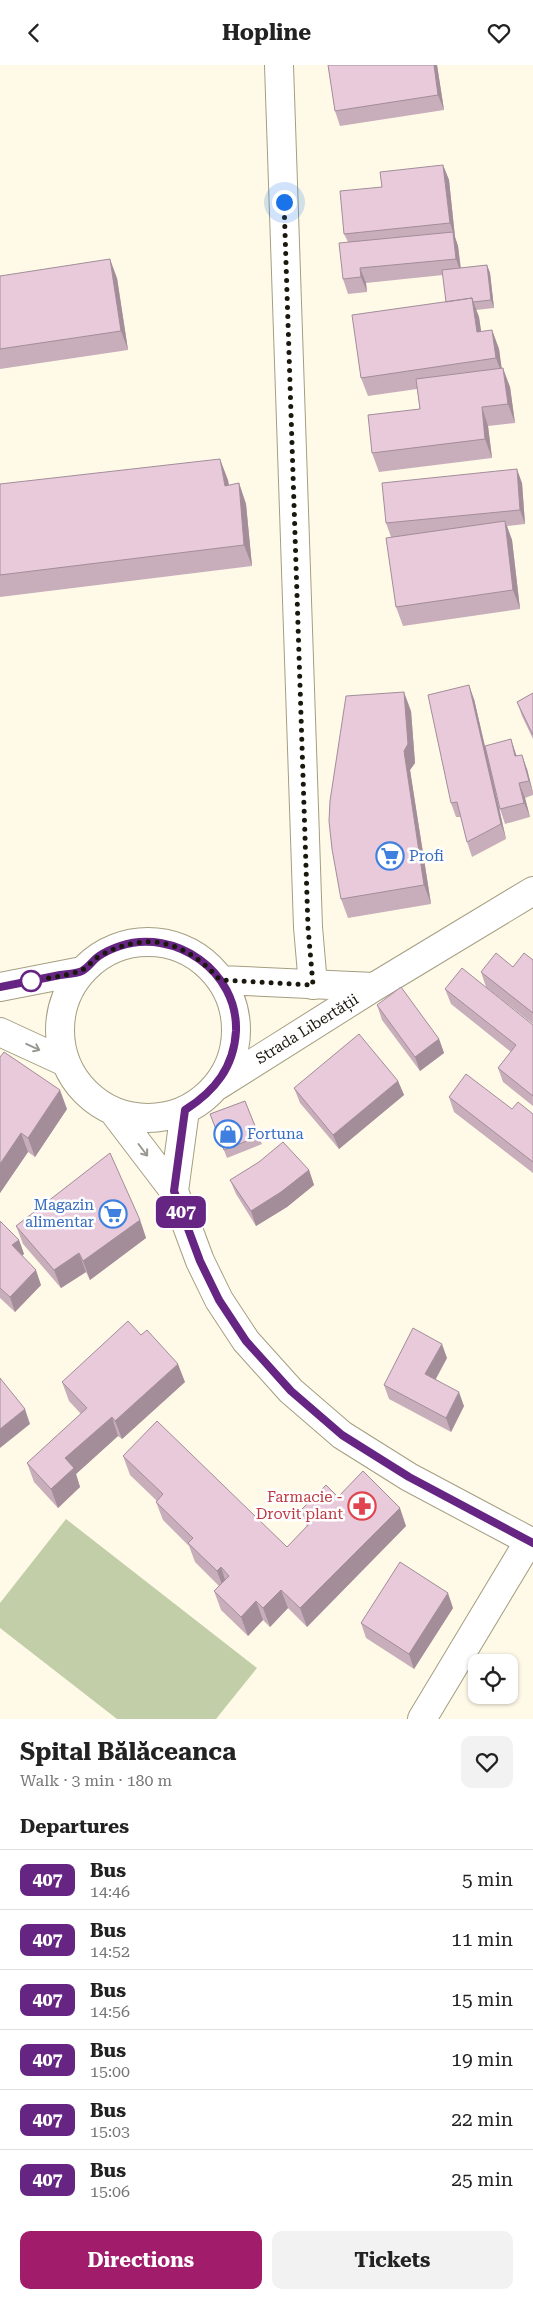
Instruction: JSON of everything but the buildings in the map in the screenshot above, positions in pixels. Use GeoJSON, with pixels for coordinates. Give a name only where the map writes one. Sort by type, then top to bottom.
{"type":"FeatureCollection","features":[{"type":"Feature","properties":{"kind":"street"},"geometry":{"type":"LineString","coordinates":[[279,65],[308,927],[313,985]]}},
{"type":"Feature","properties":{"kind":"street","name":"Strada Libertății"},"geometry":{"type":"LineString","coordinates":[[65,1062],[76,1083],[93,1100],[113,1111],[137,1118],[162,1117],[185,1110],[201,1100],[215,1087],[374,987],[533,891]]}},
{"type":"Feature","properties":{"kind":"street","name":"Strada Libertății"},"geometry":{"type":"LineString","coordinates":[[82,971],[99,956],[120,946],[142,942],[165,943],[186,950],[205,963],[220,980],[231,1000],[234,1015],[235,1046],[228,1068],[215,1087]]}},
{"type":"Feature","properties":{"kind":"street"},"geometry":{"type":"LineString","coordinates":[[0,987],[82,971]]}},
{"type":"Feature","properties":{"kind":"street"},"geometry":{"type":"LineString","coordinates":[[65,1062],[59,1039],[60,1014],[68,991],[82,971]]}},
{"type":"Feature","properties":{"kind":"street","name":"Strada Libertății"},"geometry":{"type":"LineString","coordinates":[[220,980],[374,987]]}},
{"type":"Feature","properties":{"kind":"street"},"geometry":{"type":"LineString","coordinates":[[0,1031],[65,1062]]}},
{"type":"Feature","properties":{"kind":"street"},"geometry":{"type":"LineString","coordinates":[[174,1191],[185,1110]]}},
{"type":"Feature","properties":{"kind":"street"},"geometry":{"type":"LineString","coordinates":[[113,1111],[174,1191],[200,1261],[219,1300],[246,1341],[291,1391],[342,1435],[409,1477],[531,1542],[422,1719]]}},
{"type":"Feature","properties":{"kind":"green space"},"geometry":{"type":"Polygon","coordinates":[[[66,1519],[257,1668],[216,1719],[117,1719],[0,1628],[0,1603],[66,1519]]]}},
{"type":"Feature","properties":{"kind":"bus line","name":"407"},"geometry":{"type":"LineString","coordinates":[[0,987],[82,971],[99,956],[120,946],[142,942],[165,943],[186,950],[205,963],[220,980],[231,1000],[236,1023],[235,1046],[228,1068],[215,1087],[201,1100],[185,1110],[174,1191],[200,1261],[219,1300],[246,1341],[291,1391],[342,1435],[409,1477],[533,1543]]}},
{"type":"Feature","properties":{"kind":"place","name":"Profi"},"geometry":{"type":"Point","coordinates":[390,856]}},
{"type":"Feature","properties":{"kind":"place","name":"Fortuna"},"geometry":{"type":"Point","coordinates":[228,1134]}},
{"type":"Feature","properties":{"kind":"place","name":"Magazin alimentar"},"geometry":{"type":"Point","coordinates":[113,1214]}},
{"type":"Feature","properties":{"kind":"place","name":"Farmacie - Drovit plant"},"geometry":{"type":"Point","coordinates":[362,1506]}},
{"type":"Feature","properties":{"kind":"route"},"geometry":{"type":"LineString","coordinates":[[31,981],[82,971],[99,956],[120,946],[142,942],[165,943],[186,950],[205,963],[220,980],[313,985],[308,927],[284,202]]}}]}
